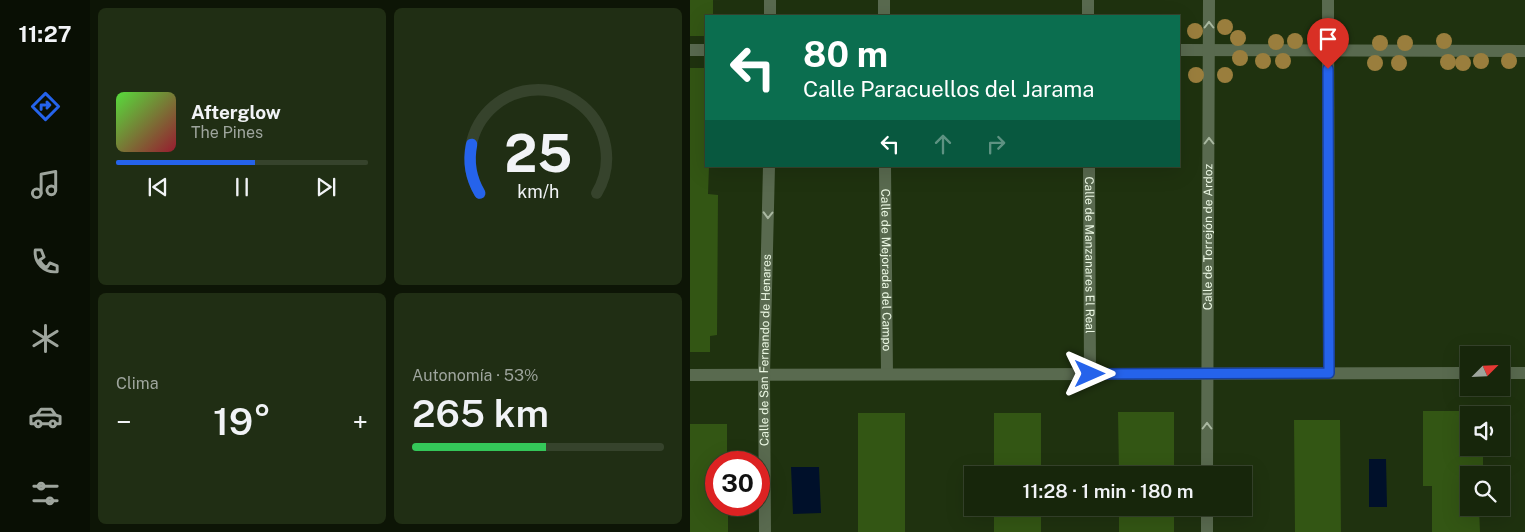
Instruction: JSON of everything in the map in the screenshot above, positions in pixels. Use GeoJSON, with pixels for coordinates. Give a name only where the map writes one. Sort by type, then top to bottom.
{"type":"FeatureCollection","features":[{"type":"Feature","properties":{"kind":"street"},"geometry":{"type":"LineString","coordinates":[[770,0],[770,15]]}},
{"type":"Feature","properties":{"kind":"street"},"geometry":{"type":"LineString","coordinates":[[884,0],[884,15]]}},
{"type":"Feature","properties":{"kind":"street"},"geometry":{"type":"LineString","coordinates":[[1088,0],[1088,15]]}},
{"type":"Feature","properties":{"kind":"street","name":"Calle de Torrejón de Ardoz"},"geometry":{"type":"LineString","coordinates":[[1207,466],[1209,0]]}},
{"type":"Feature","properties":{"kind":"street"},"geometry":{"type":"LineString","coordinates":[[1328,0],[1329,373]]}},
{"type":"Feature","properties":{"kind":"street"},"geometry":{"type":"LineString","coordinates":[[690,50],[705,50]]}},
{"type":"Feature","properties":{"kind":"street"},"geometry":{"type":"LineString","coordinates":[[1180,50],[1525,50]]}},
{"type":"Feature","properties":{"kind":"street","name":"Calle de San Fernando de Henares"},"geometry":{"type":"LineString","coordinates":[[764,532],[764,374],[769,167]]}},
{"type":"Feature","properties":{"kind":"street","name":"Calle de Mejorada del Campo"},"geometry":{"type":"LineString","coordinates":[[886,167],[887,374]]}},
{"type":"Feature","properties":{"kind":"street","name":"Calle de Manzanares El Real"},"geometry":{"type":"LineString","coordinates":[[1089,167],[1090,374]]}},
{"type":"Feature","properties":{"kind":"street"},"geometry":{"type":"LineString","coordinates":[[690,375],[1460,373]]}},
{"type":"Feature","properties":{"kind":"street"},"geometry":{"type":"LineString","coordinates":[[1510,373],[1525,373]]}},
{"type":"Feature","properties":{"kind":"street"},"geometry":{"type":"LineString","coordinates":[[1207,516],[1207,532]]}},
{"type":"Feature","properties":{"kind":"water"},"geometry":{"type":"Polygon","coordinates":[[[1369,459],[1386,459],[1387,507],[1369,507],[1369,459]]]}},
{"type":"Feature","properties":{"kind":"water"},"geometry":{"type":"Polygon","coordinates":[[[791,467],[819,467],[821,513],[793,514],[791,467]]]}},
{"type":"Feature","properties":{"kind":"building"},"geometry":{"type":"Polygon","coordinates":[[[690,0],[713,0],[713,15],[705,15],[705,36],[690,36],[690,0]]]}},
{"type":"Feature","properties":{"kind":"building"},"geometry":{"type":"Polygon","coordinates":[[[690,68],[705,68],[705,167],[709,167],[708,194],[718,195],[717,335],[710,336],[710,352],[690,352],[690,68]]]}},
{"type":"Feature","properties":{"kind":"building"},"geometry":{"type":"Polygon","coordinates":[[[1423,411],[1460,411],[1460,456],[1483,456],[1483,466],[1460,466],[1460,516],[1479,516],[1480,532],[1432,532],[1432,486],[1423,486],[1423,411]]]}},
{"type":"Feature","properties":{"kind":"building"},"geometry":{"type":"Polygon","coordinates":[[[1118,412],[1174,412],[1174,466],[1119,466],[1118,412]]]}},
{"type":"Feature","properties":{"kind":"building"},"geometry":{"type":"Polygon","coordinates":[[[858,413],[905,413],[905,532],[858,532],[858,413]]]}},
{"type":"Feature","properties":{"kind":"building"},"geometry":{"type":"Polygon","coordinates":[[[994,413],[1041,413],[1041,466],[994,466],[994,413]]]}},
{"type":"Feature","properties":{"kind":"building"},"geometry":{"type":"Polygon","coordinates":[[[1294,420],[1340,420],[1341,532],[1295,532],[1294,420]]]}},
{"type":"Feature","properties":{"kind":"building"},"geometry":{"type":"Polygon","coordinates":[[[690,424],[727,424],[727,451],[705,451],[705,516],[728,516],[728,532],[690,532],[690,424]]]}},
{"type":"Feature","properties":{"kind":"building"},"geometry":{"type":"Polygon","coordinates":[[[994,516],[1041,516],[1041,532],[994,532],[994,516]]]}},
{"type":"Feature","properties":{"kind":"building"},"geometry":{"type":"Polygon","coordinates":[[[1119,516],[1174,516],[1174,532],[1119,532],[1119,516]]]}},
{"type":"Feature","properties":{"kind":"route"},"geometry":{"type":"LineString","coordinates":[[1090,374],[1329,373],[1328,69]]}}]}
